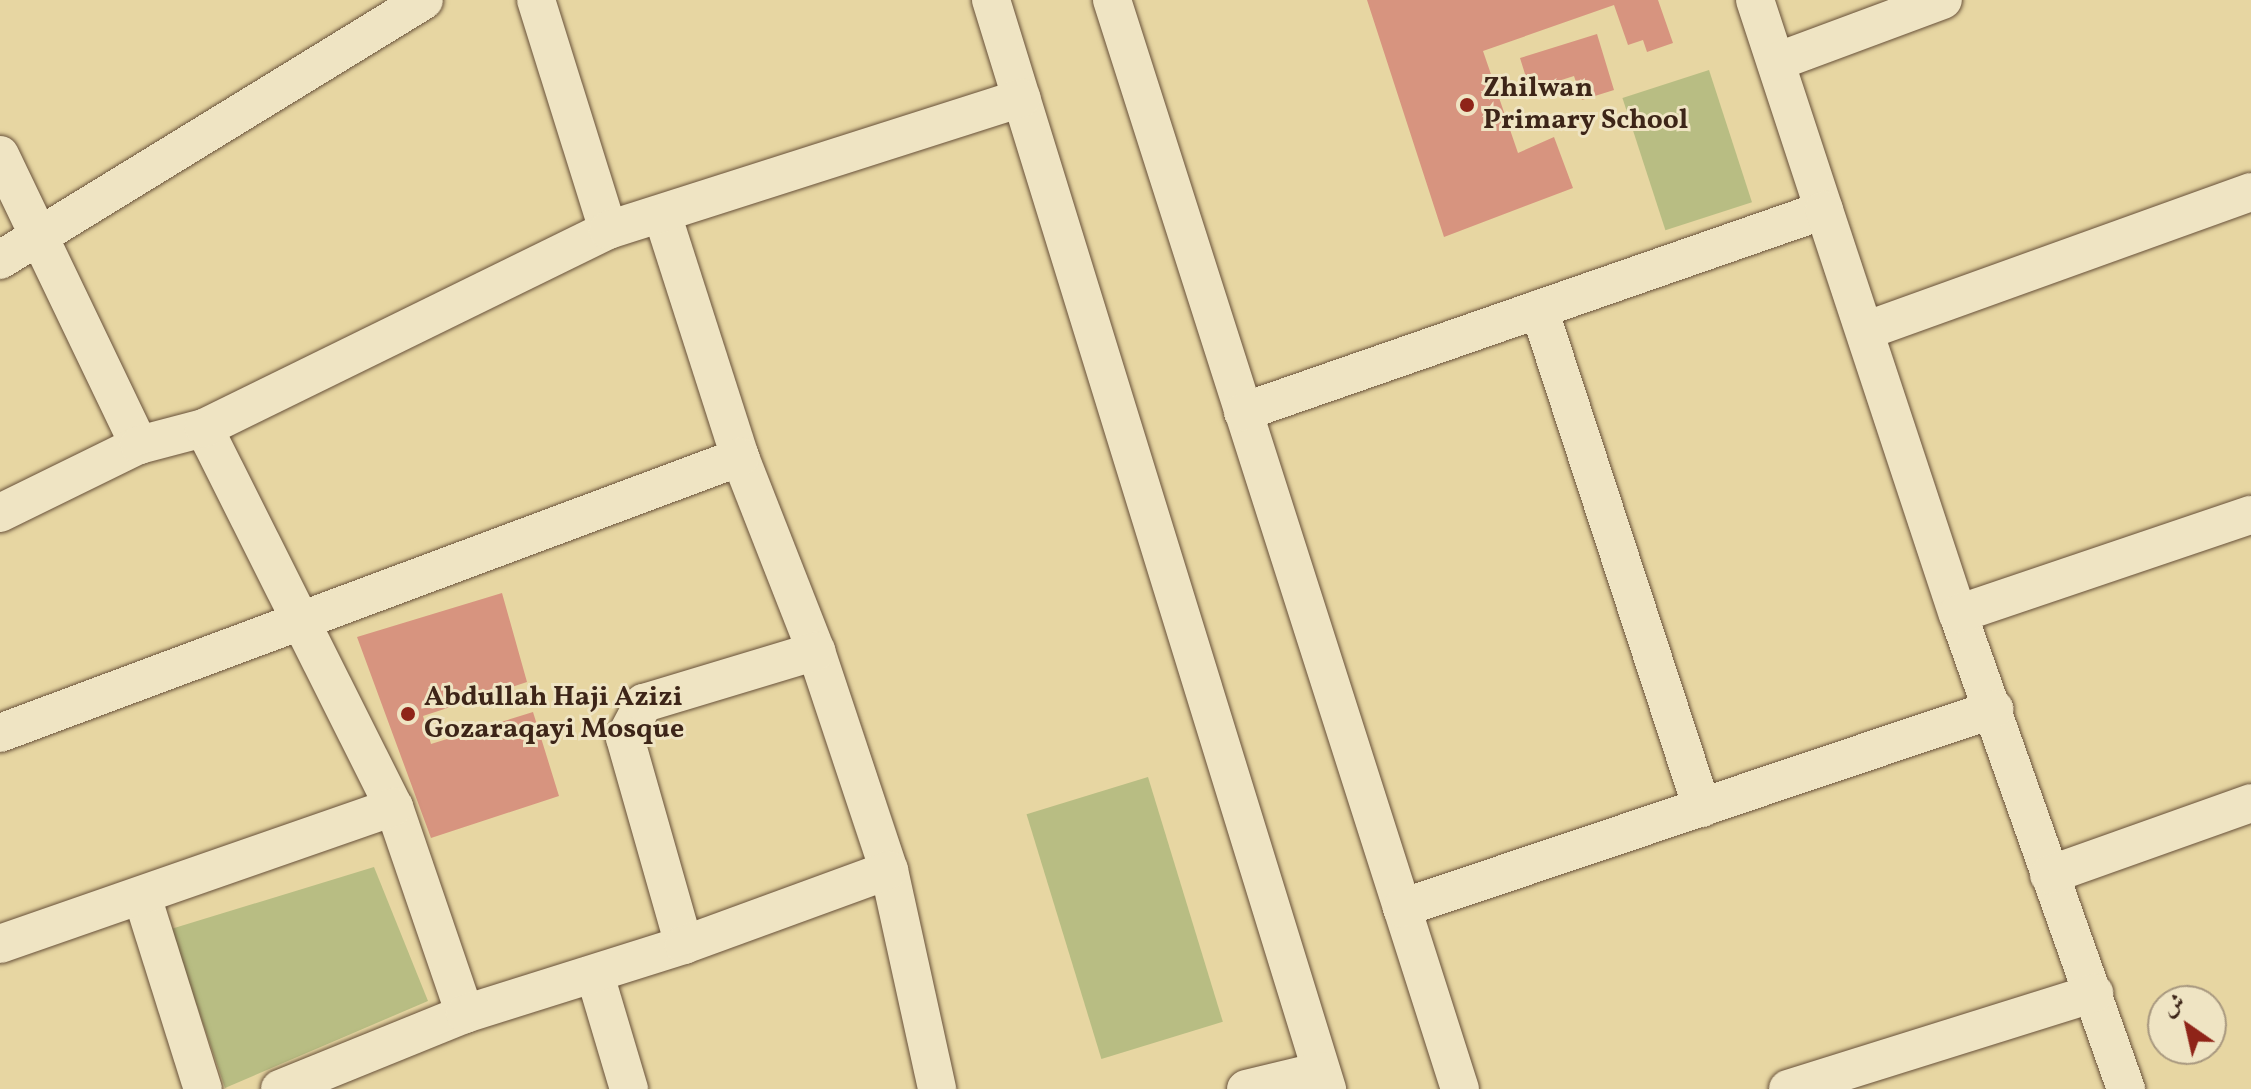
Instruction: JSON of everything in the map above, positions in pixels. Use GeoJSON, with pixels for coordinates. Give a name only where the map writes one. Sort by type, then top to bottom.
{"type":"FeatureCollection","features":[{"type":"Feature","properties":{"kind":"street"},"geometry":{"type":"LineString","coordinates":[[0,260],[424,0]]}},
{"type":"Feature","properties":{"kind":"street"},"geometry":{"type":"LineString","coordinates":[[536,0],[608,230]]}},
{"type":"Feature","properties":{"kind":"street"},"geometry":{"type":"LineString","coordinates":[[991,0],[1324,1080],[1246,1089]]}},
{"type":"Feature","properties":{"kind":"street"},"geometry":{"type":"LineString","coordinates":[[1112,0],[1460,1089]]}},
{"type":"Feature","properties":{"kind":"street"},"geometry":{"type":"LineString","coordinates":[[1755,0],[1958,614],[2126,1089]]}},
{"type":"Feature","properties":{"kind":"street"},"geometry":{"type":"LineString","coordinates":[[1776,62],[1943,0]]}},
{"type":"Feature","properties":{"kind":"street"},"geometry":{"type":"LineString","coordinates":[[0,513],[139,445],[204,428],[608,230],[1021,98]]}},
{"type":"Feature","properties":{"kind":"street"},"geometry":{"type":"LineString","coordinates":[[0,155],[37,239],[139,445]]}},
{"type":"Feature","properties":{"kind":"street"},"geometry":{"type":"LineString","coordinates":[[1865,331],[2251,192]]}},
{"type":"Feature","properties":{"kind":"street"},"geometry":{"type":"LineString","coordinates":[[1243,412],[1824,210]]}},
{"type":"Feature","properties":{"kind":"street"},"geometry":{"type":"LineString","coordinates":[[662,214],[740,457],[816,651],[889,870],[937,1089]]}},
{"type":"Feature","properties":{"kind":"street"},"geometry":{"type":"LineString","coordinates":[[1539,309],[1702,808]]}},
{"type":"Feature","properties":{"kind":"street"},"geometry":{"type":"LineString","coordinates":[[204,428],[298,623],[394,807],[465,1014]]}},
{"type":"Feature","properties":{"kind":"street"},"geometry":{"type":"LineString","coordinates":[[0,733],[740,457]]}},
{"type":"Feature","properties":{"kind":"street"},"geometry":{"type":"LineString","coordinates":[[1958,614],[2251,515]]}},
{"type":"Feature","properties":{"kind":"street"},"geometry":{"type":"LineString","coordinates":[[684,945],[625,738],[644,703],[816,651]]}},
{"type":"Feature","properties":{"kind":"street"},"geometry":{"type":"LineString","coordinates":[[1402,908],[1994,709]]}},
{"type":"Feature","properties":{"kind":"street"},"geometry":{"type":"LineString","coordinates":[[2049,875],[2251,803]]}},
{"type":"Feature","properties":{"kind":"street"},"geometry":{"type":"LineString","coordinates":[[0,944],[394,807]]}},
{"type":"Feature","properties":{"kind":"street"},"geometry":{"type":"LineString","coordinates":[[280,1089],[465,1014],[684,945],[889,870]]}},
{"type":"Feature","properties":{"kind":"street"},"geometry":{"type":"LineString","coordinates":[[142,896],[203,1089]]}},
{"type":"Feature","properties":{"kind":"street"},"geometry":{"type":"LineString","coordinates":[[595,975],[629,1089]]}},
{"type":"Feature","properties":{"kind":"street"},"geometry":{"type":"LineString","coordinates":[[1797,1088],[2094,993]]}},
{"type":"Feature","properties":{"kind":"green space"},"geometry":{"type":"Polygon","coordinates":[[[1709,70],[1752,202],[1665,230],[1622,98],[1709,70]]]}},
{"type":"Feature","properties":{"kind":"green space"},"geometry":{"type":"Polygon","coordinates":[[[1148,777],[1223,1022],[1101,1059],[1027,814],[1148,777]]]}},
{"type":"Feature","properties":{"kind":"green space"},"geometry":{"type":"Polygon","coordinates":[[[374,867],[428,1001],[225,1088],[171,929],[374,867]]]}},
{"type":"Feature","properties":{"kind":"building"},"geometry":{"type":"Polygon","coordinates":[[[1367,0],[1658,0],[1673,43],[1647,52],[1643,40],[1628,45],[1614,5],[1483,51],[1518,153],[1554,137],[1573,188],[1444,237],[1367,0]]]}},
{"type":"Feature","properties":{"kind":"building"},"geometry":{"type":"Polygon","coordinates":[[[1597,34],[1614,90],[1582,100],[1574,76],[1530,90],[1520,58],[1597,34]]]}},
{"type":"Feature","properties":{"kind":"building","name":"Abdullah Haji Azizi Gozaraqayi Mosque"},"geometry":{"type":"Polygon","coordinates":[[[502,593],[527,682],[423,716],[431,744],[533,712],[559,796],[431,838],[357,637],[502,593]]]}},
{"type":"Feature","properties":{"kind":"place","name":"Zhilwan Primary School"},"geometry":{"type":"Point","coordinates":[1467,105]}},
{"type":"Feature","properties":{"kind":"place","name":"Abdullah Haji Azizi Gozaraqayi Mosque"},"geometry":{"type":"Point","coordinates":[408,714]}}]}
